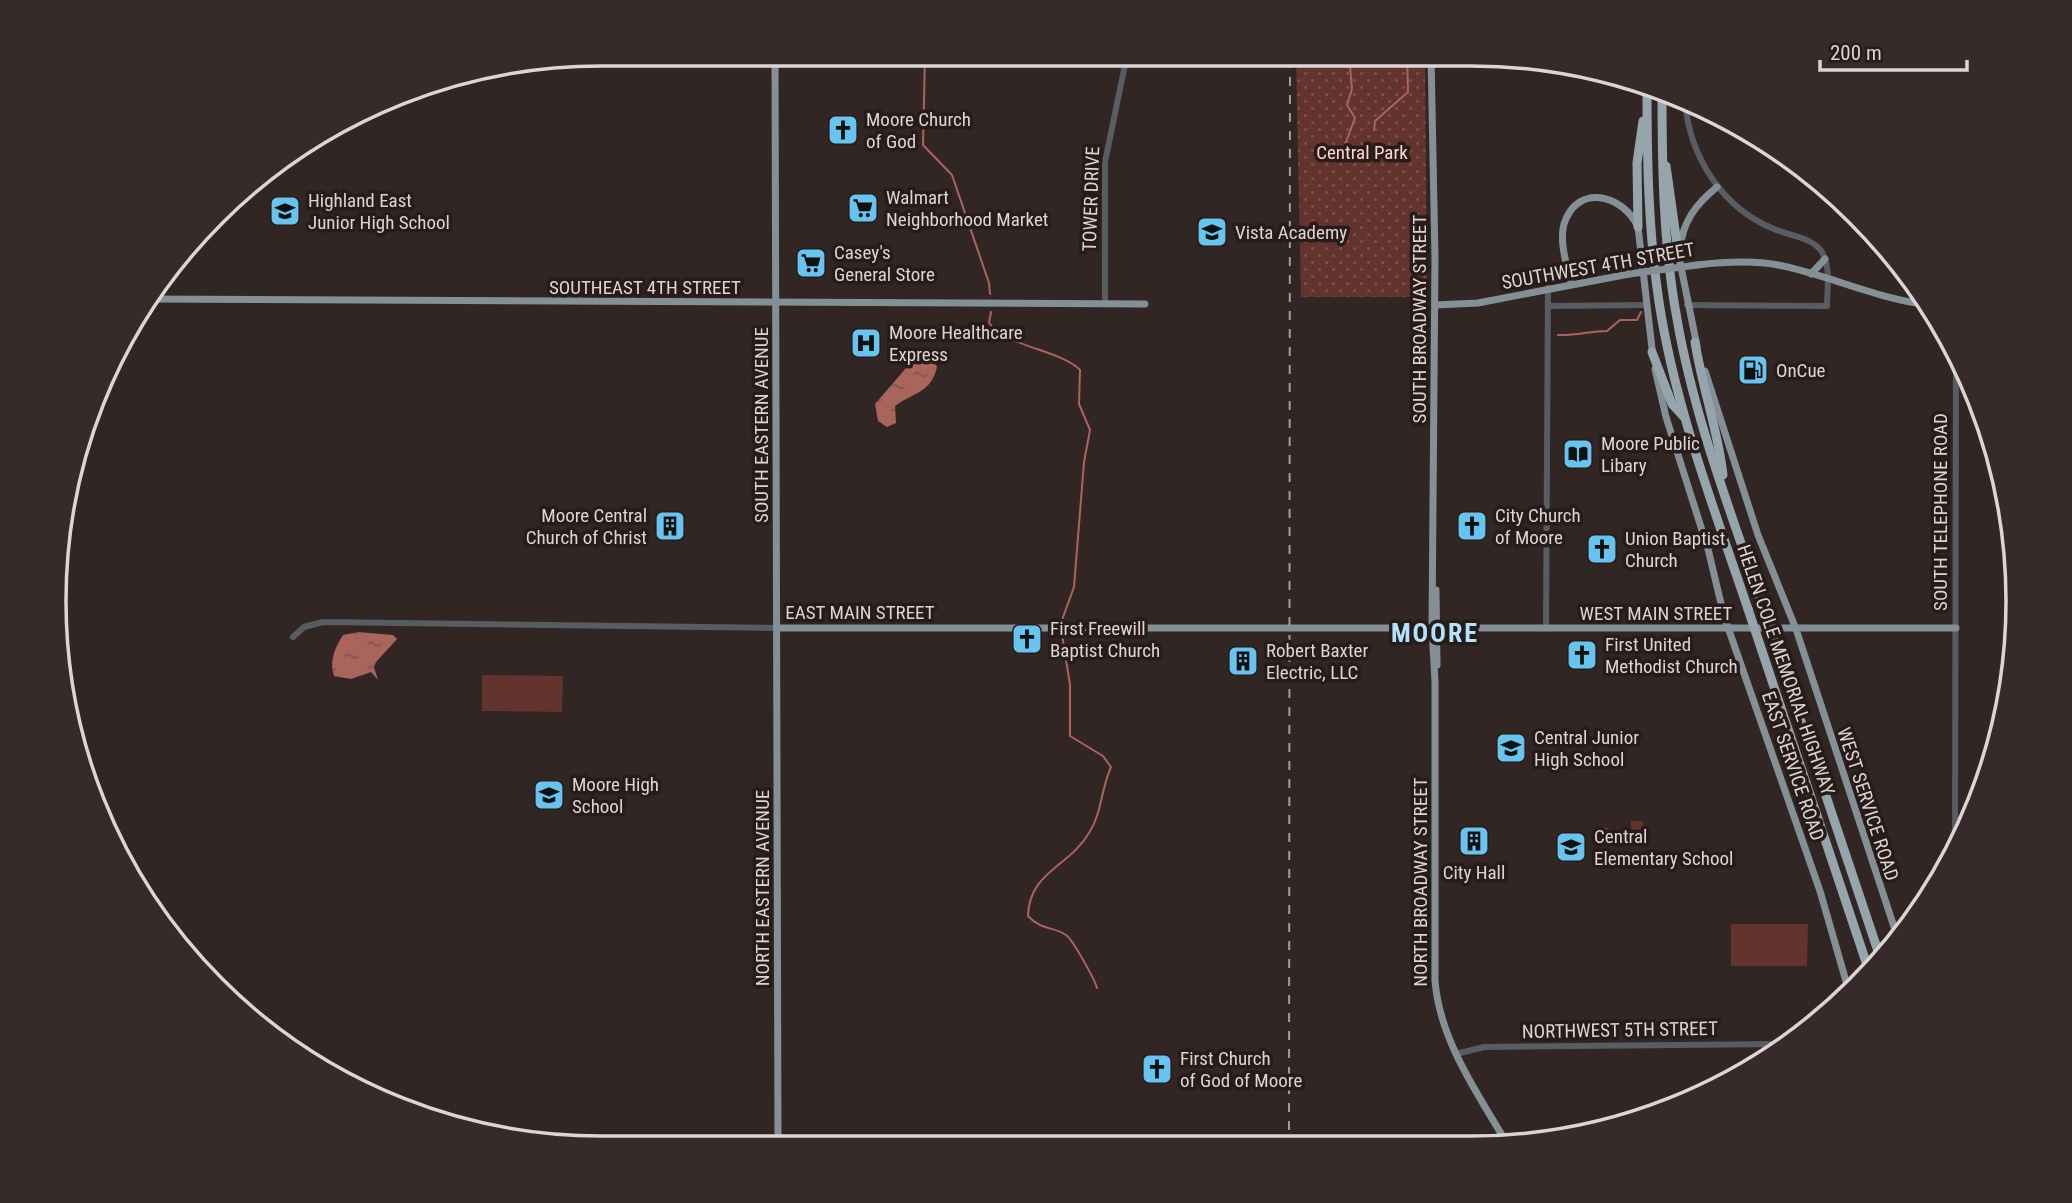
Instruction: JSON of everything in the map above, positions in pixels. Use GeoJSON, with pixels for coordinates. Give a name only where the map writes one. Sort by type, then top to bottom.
{"type":"FeatureCollection","features":[{"type":"Feature","properties":{"kind":"highway"},"geometry":{"type":"LineString","coordinates":[[1638,227],[1637,150],[1647,97]]}},
{"type":"Feature","properties":{"kind":"highway","name":"HELEN COLE MEMORIAL HIGHWAY"},"geometry":{"type":"LineString","coordinates":[[1647,97],[1652,252],[1662,322],[1685,418],[1866,962]]}},
{"type":"Feature","properties":{"kind":"highway","name":"HELEN COLE MEMORIAL HIGHWAY"},"geometry":{"type":"LineString","coordinates":[[1662,102],[1667,251],[1677,320],[1701,421],[1877,949]]}},
{"type":"Feature","properties":{"kind":"highway"},"geometry":{"type":"LineString","coordinates":[[1662,150],[1671,187],[1679,258]]}},
{"type":"Feature","properties":{"kind":"highway"},"geometry":{"type":"LineString","coordinates":[[1695,342],[1700,374],[1720,450],[1725,494]]}},
{"type":"Feature","properties":{"kind":"highway"},"geometry":{"type":"LineString","coordinates":[[1652,352],[1672,404],[1685,418]]}},
{"type":"Feature","properties":{"kind":"main road","name":"SOUTH EASTERN AVENUE"},"geometry":{"type":"LineString","coordinates":[[775,66],[777,628]]}},
{"type":"Feature","properties":{"kind":"main road","name":"SOUTH BROADWAY STREET"},"geometry":{"type":"LineString","coordinates":[[1432,66],[1435,628]]}},
{"type":"Feature","properties":{"kind":"main road"},"geometry":{"type":"LineString","coordinates":[[1679,258],[1688,219],[1700,202],[1717,187]]}},
{"type":"Feature","properties":{"kind":"main road"},"geometry":{"type":"LineString","coordinates":[[1571,283],[1563,236],[1565,223],[1574,208],[1589,199],[1611,199],[1628,209],[1638,227]]}},
{"type":"Feature","properties":{"kind":"main road","name":"EAST SERVICE ROAD"},"geometry":{"type":"LineString","coordinates":[[1638,227],[1652,352],[1666,417],[1708,549],[1728,629],[1820,891],[1846,982]]}},
{"type":"Feature","properties":{"kind":"main road","name":"WEST SERVICE ROAD"},"geometry":{"type":"LineString","coordinates":[[1679,258],[1695,342],[1758,535],[1796,629],[1823,718],[1894,928]]}},
{"type":"Feature","properties":{"kind":"main road"},"geometry":{"type":"LineString","coordinates":[[1811,274],[1825,260]]}},
{"type":"Feature","properties":{"kind":"main road","name":"SOUTHWEST 4TH STREET"},"geometry":{"type":"LineString","coordinates":[[1435,305],[1476,303],[1629,274],[1697,265],[1753,262],[1811,274],[1880,295],[1913,301]]}},
{"type":"Feature","properties":{"kind":"main road","name":"SOUTHEAST 4TH STREET"},"geometry":{"type":"LineString","coordinates":[[160,299],[1145,304]]}},
{"type":"Feature","properties":{"kind":"main road","name":"EAST MAIN STREET"},"geometry":{"type":"LineString","coordinates":[[777,628],[1435,628]]}},
{"type":"Feature","properties":{"kind":"main road","name":"NORTH EASTERN AVENUE"},"geometry":{"type":"LineString","coordinates":[[777,628],[778,1136]]}},
{"type":"Feature","properties":{"kind":"main road","name":"WEST MAIN STREET"},"geometry":{"type":"LineString","coordinates":[[1435,628],[1956,628]]}},
{"type":"Feature","properties":{"kind":"main road","name":"NORTH BROADWAY STREET"},"geometry":{"type":"LineString","coordinates":[[1435,628],[1435,981],[1444,1027],[1502,1135]]}},
{"type":"Feature","properties":{"kind":"street","name":"TOWER DRIVE"},"geometry":{"type":"LineString","coordinates":[[1105,303],[1105,162],[1125,66]]}},
{"type":"Feature","properties":{"kind":"street"},"geometry":{"type":"LineString","coordinates":[[1687,113],[1693,143],[1717,187],[1760,222],[1812,243],[1825,260],[1827,306],[1687,305]]}},
{"type":"Feature","properties":{"kind":"street"},"geometry":{"type":"LineString","coordinates":[[1546,628],[1548,288]]}},
{"type":"Feature","properties":{"kind":"street"},"geometry":{"type":"LineString","coordinates":[[1548,306],[1646,305]]}},
{"type":"Feature","properties":{"kind":"street","name":"SOUTH TELEPHONE ROAD"},"geometry":{"type":"LineString","coordinates":[[1955,827],[1956,378]]}},
{"type":"Feature","properties":{"kind":"street","name":"EAST MAIN STREET"},"geometry":{"type":"LineString","coordinates":[[293,637],[304,627],[323,622],[777,628]]}},
{"type":"Feature","properties":{"kind":"street","name":"NORTHWEST 5TH STREET"},"geometry":{"type":"LineString","coordinates":[[1457,1054],[1484,1047],[1771,1044]]}},
{"type":"Feature","properties":{"kind":"green space","name":"Central Park"},"geometry":{"type":"Polygon","coordinates":[[[1296,66],[1425,66],[1427,291],[1423,297],[1301,297],[1296,66]]]}},
{"type":"Feature","properties":{"kind":"green space"},"geometry":{"type":"Polygon","coordinates":[[[482,675],[563,676],[562,712],[482,711],[482,675]]]}},
{"type":"Feature","properties":{"kind":"green space"},"geometry":{"type":"Polygon","coordinates":[[[1631,821],[1643,821],[1643,841],[1631,841],[1631,821]]]}},
{"type":"Feature","properties":{"kind":"green space"},"geometry":{"type":"Polygon","coordinates":[[[1601,827],[1607,827],[1612,835],[1610,841],[1601,843],[1596,838],[1596,832],[1601,827]]]}},
{"type":"Feature","properties":{"kind":"green space"},"geometry":{"type":"Polygon","coordinates":[[[1731,924],[1808,924],[1807,966],[1731,966],[1731,924]]]}},
{"type":"Feature","properties":{"kind":"water"},"geometry":{"type":"Polygon","coordinates":[[[913,360],[935,362],[937,367],[934,376],[921,391],[895,406],[896,423],[887,427],[878,421],[875,404],[913,360]]]}},
{"type":"Feature","properties":{"kind":"water"},"geometry":{"type":"Polygon","coordinates":[[[358,632],[393,635],[397,639],[376,662],[374,667],[378,680],[371,672],[351,679],[334,676],[335,649],[343,635],[358,632]]]}},
{"type":"Feature","properties":{"kind":"waterway"},"geometry":{"type":"LineString","coordinates":[[925,66],[923,145],[952,175],[989,283],[990,294]]}},
{"type":"Feature","properties":{"kind":"waterway"},"geometry":{"type":"LineString","coordinates":[[1342,153],[1355,118],[1347,105],[1352,89],[1350,66]]}},
{"type":"Feature","properties":{"kind":"waterway"},"geometry":{"type":"LineString","coordinates":[[1374,130],[1375,121],[1408,92],[1407,66]]}},
{"type":"Feature","properties":{"kind":"waterway"},"geometry":{"type":"LineString","coordinates":[[991,312],[989,323],[997,331],[1008,338],[1061,358],[1080,370],[1079,404],[1090,430],[1084,462],[1074,587],[1062,620]]}},
{"type":"Feature","properties":{"kind":"waterway"},"geometry":{"type":"LineString","coordinates":[[1558,335],[1607,331],[1620,320],[1637,320],[1641,312]]}},
{"type":"Feature","properties":{"kind":"waterway"},"geometry":{"type":"LineString","coordinates":[[1062,634],[1070,685],[1070,736],[1103,756],[1111,767],[1097,817],[1089,833],[1081,845],[1042,879],[1030,901],[1028,916],[1038,924],[1061,932],[1069,938],[1097,988]]}},
{"type":"Feature","properties":{"kind":"railway"},"geometry":{"type":"LineString","coordinates":[[1289,1136],[1290,66]]}},
{"type":"Feature","properties":{"kind":"place","name":"Moore Church of God"},"geometry":{"type":"Point","coordinates":[843,130]}},
{"type":"Feature","properties":{"kind":"place","name":"Walmart Neighborhood Market"},"geometry":{"type":"Point","coordinates":[863,208]}},
{"type":"Feature","properties":{"kind":"place","name":"Highland East Junior High School"},"geometry":{"type":"Point","coordinates":[285,211]}},
{"type":"Feature","properties":{"kind":"place","name":"Vista Academy"},"geometry":{"type":"Point","coordinates":[1212,232]}},
{"type":"Feature","properties":{"kind":"place","name":"Casey's General Store"},"geometry":{"type":"Point","coordinates":[811,263]}},
{"type":"Feature","properties":{"kind":"place","name":"Moore Healthcare Express"},"geometry":{"type":"Point","coordinates":[866,343]}},
{"type":"Feature","properties":{"kind":"place","name":"OnCue"},"geometry":{"type":"Point","coordinates":[1753,370]}},
{"type":"Feature","properties":{"kind":"place","name":"Moore Public Libary"},"geometry":{"type":"Point","coordinates":[1578,454]}},
{"type":"Feature","properties":{"kind":"place","name":"Moore Central Church of Christ"},"geometry":{"type":"Point","coordinates":[670,526]}},
{"type":"Feature","properties":{"kind":"place","name":"City Church of Moore"},"geometry":{"type":"Point","coordinates":[1472,526]}},
{"type":"Feature","properties":{"kind":"place","name":"Union Baptist Church"},"geometry":{"type":"Point","coordinates":[1602,549]}},
{"type":"Feature","properties":{"kind":"place","name":"First Freewill Baptist Church"},"geometry":{"type":"Point","coordinates":[1027,639]}},
{"type":"Feature","properties":{"kind":"place","name":"First United Methodist Church"},"geometry":{"type":"Point","coordinates":[1582,655]}},
{"type":"Feature","properties":{"kind":"place","name":"Robert Baxter Electric, LLC"},"geometry":{"type":"Point","coordinates":[1243,661]}},
{"type":"Feature","properties":{"kind":"place","name":"Central Junior High School"},"geometry":{"type":"Point","coordinates":[1511,748]}},
{"type":"Feature","properties":{"kind":"place","name":"Moore High School"},"geometry":{"type":"Point","coordinates":[549,795]}},
{"type":"Feature","properties":{"kind":"place","name":"City Hall"},"geometry":{"type":"Point","coordinates":[1474,841]}},
{"type":"Feature","properties":{"kind":"place","name":"Central Elementary School"},"geometry":{"type":"Point","coordinates":[1571,847]}},
{"type":"Feature","properties":{"kind":"place","name":"First Church of God of Moore"},"geometry":{"type":"Point","coordinates":[1157,1069]}},
{"type":"Feature","properties":{"kind":"district","name":"MOORE"},"geometry":{"type":"Point","coordinates":[1435,633]}}]}
